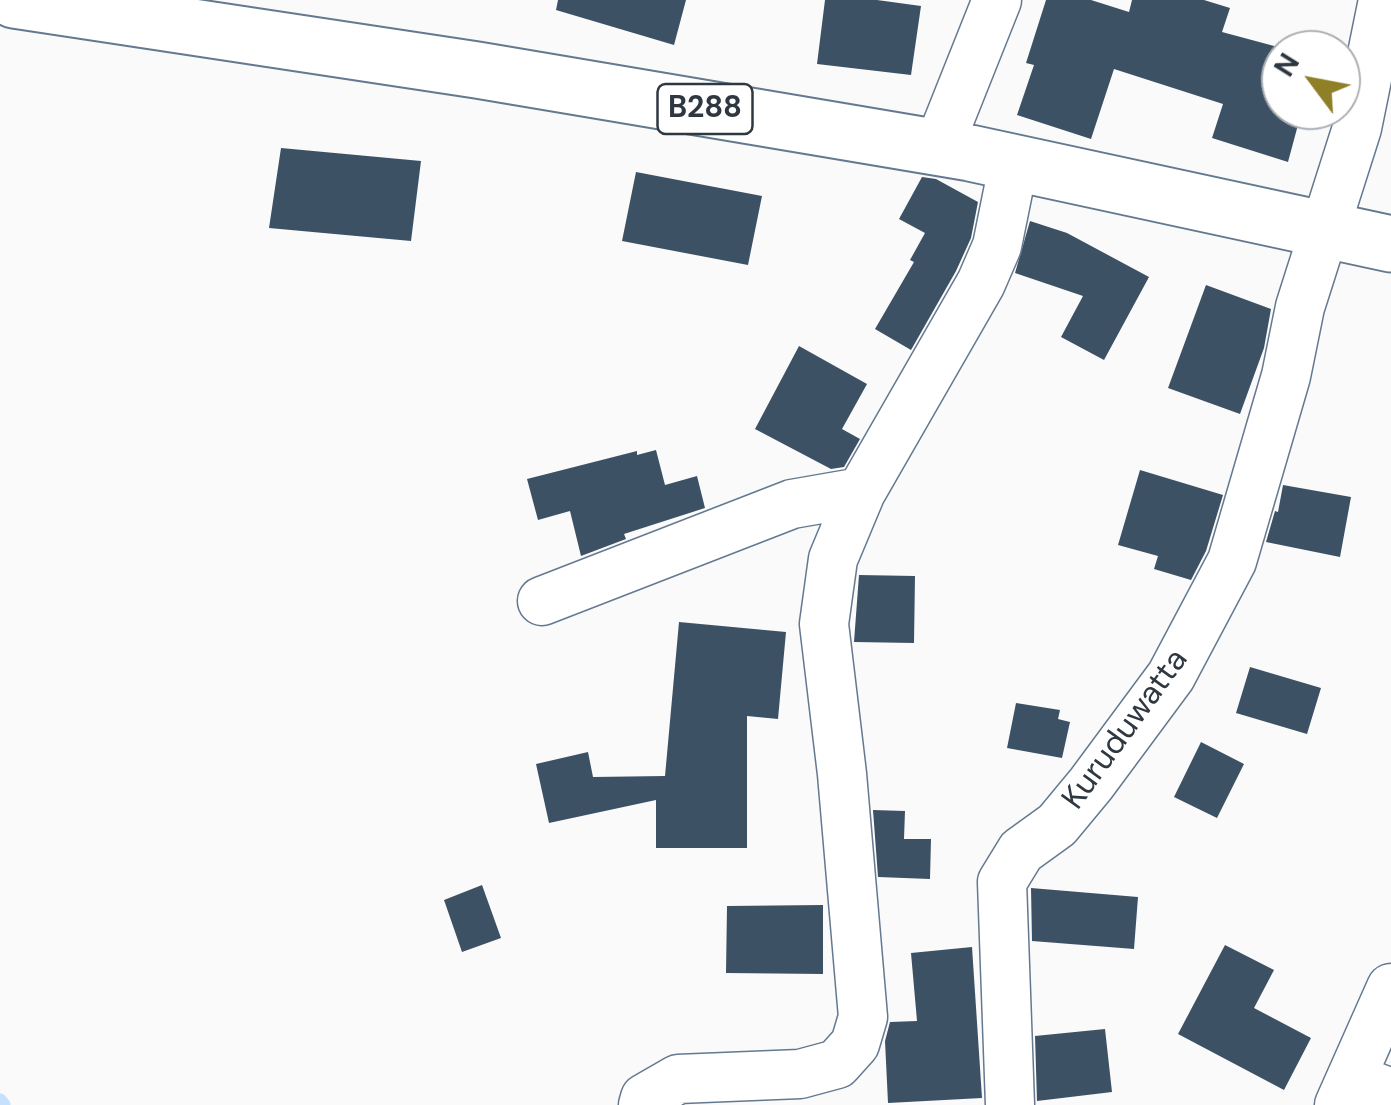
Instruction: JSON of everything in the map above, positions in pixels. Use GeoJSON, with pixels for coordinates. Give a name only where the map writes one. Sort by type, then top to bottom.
{"type":"FeatureCollection","features":[{"type":"Feature","properties":{"kind":"main road","name":"B288"},"geometry":{"type":"LineString","coordinates":[[14,0],[477,70],[938,148],[1391,244]]}},
{"type":"Feature","properties":{"kind":"street"},"geometry":{"type":"LineString","coordinates":[[938,148],[997,0]]}},
{"type":"Feature","properties":{"kind":"street","name":"Kuruduwatta"},"geometry":{"type":"LineString","coordinates":[[1010,1105],[1002,882],[1021,851],[1058,825],[1171,676],[1232,561],[1286,376],[1300,306],[1358,128],[1383,0]]}},
{"type":"Feature","properties":{"kind":"street"},"geometry":{"type":"LineString","coordinates":[[643,1105],[645,1098],[678,1079],[800,1074],[837,1064],[855,1044],[862,1017],[842,774],[824,624],[833,558],[861,492],[981,283],[997,246],[1014,162]]}},
{"type":"Feature","properties":{"kind":"street"},"geometry":{"type":"LineString","coordinates":[[542,601],[792,504],[861,492]]}},
{"type":"Feature","properties":{"kind":"street"},"geometry":{"type":"LineString","coordinates":[[1361,1092],[1391,988]]}},
{"type":"Feature","properties":{"kind":"building"},"geometry":{"type":"Polygon","coordinates":[[[558,0],[686,0],[674,45],[556,10],[558,0]]]}},
{"type":"Feature","properties":{"kind":"building"},"geometry":{"type":"Polygon","coordinates":[[[825,0],[877,0],[921,6],[911,75],[817,64],[825,0]]]}},
{"type":"Feature","properties":{"kind":"building"},"geometry":{"type":"Polygon","coordinates":[[[1046,0],[1091,0],[1129,12],[1132,0],[1204,0],[1230,8],[1222,32],[1261,42],[1261,130],[1297,130],[1288,162],[1212,138],[1223,104],[1114,69],[1091,139],[1017,115],[1034,65],[1026,63],[1046,0]]]}},
{"type":"Feature","properties":{"kind":"building"},"geometry":{"type":"Polygon","coordinates":[[[281,148],[421,161],[411,241],[269,228],[281,148]]]}},
{"type":"Feature","properties":{"kind":"building"},"geometry":{"type":"Polygon","coordinates":[[[636,172],[762,196],[748,265],[622,241],[636,172]]]}},
{"type":"Feature","properties":{"kind":"building"},"geometry":{"type":"Polygon","coordinates":[[[922,177],[936,179],[978,202],[971,238],[911,350],[875,329],[914,262],[910,260],[925,233],[899,219],[922,177]]]}},
{"type":"Feature","properties":{"kind":"building"},"geometry":{"type":"Polygon","coordinates":[[[1030,221],[1067,233],[1149,277],[1104,360],[1061,337],[1083,296],[1015,273],[1030,221]]]}},
{"type":"Feature","properties":{"kind":"building"},"geometry":{"type":"Polygon","coordinates":[[[1206,285],[1271,309],[1264,348],[1240,414],[1168,388],[1206,285]]]}},
{"type":"Feature","properties":{"kind":"building"},"geometry":{"type":"Polygon","coordinates":[[[799,346],[867,384],[842,429],[860,439],[844,467],[831,469],[755,429],[799,346]]]}},
{"type":"Feature","properties":{"kind":"building"},"geometry":{"type":"Polygon","coordinates":[[[656,450],[665,485],[697,476],[705,508],[624,534],[626,539],[581,556],[570,511],[538,520],[527,479],[637,451],[637,455],[656,450]]]}},
{"type":"Feature","properties":{"kind":"building"},"geometry":{"type":"Polygon","coordinates":[[[1140,470],[1223,495],[1206,551],[1191,580],[1154,569],[1158,556],[1118,545],[1140,470]]]}},
{"type":"Feature","properties":{"kind":"building"},"geometry":{"type":"Polygon","coordinates":[[[1283,485],[1351,497],[1340,557],[1266,542],[1283,485]]]}},
{"type":"Feature","properties":{"kind":"building"},"geometry":{"type":"Polygon","coordinates":[[[859,575],[915,576],[914,643],[854,642],[859,575]]]}},
{"type":"Feature","properties":{"kind":"building"},"geometry":{"type":"Polygon","coordinates":[[[679,622],[786,632],[778,719],[747,716],[747,848],[656,848],[656,800],[549,823],[536,764],[588,752],[593,777],[665,776],[679,622]]]}},
{"type":"Feature","properties":{"kind":"building"},"geometry":{"type":"Polygon","coordinates":[[[1250,667],[1321,688],[1307,734],[1236,713],[1250,667]]]}},
{"type":"Feature","properties":{"kind":"building"},"geometry":{"type":"Polygon","coordinates":[[[1016,703],[1060,710],[1058,719],[1070,722],[1062,758],[1007,748],[1016,703]]]}},
{"type":"Feature","properties":{"kind":"building"},"geometry":{"type":"Polygon","coordinates":[[[1201,742],[1244,764],[1217,818],[1174,797],[1201,742]]]}},
{"type":"Feature","properties":{"kind":"building"},"geometry":{"type":"Polygon","coordinates":[[[873,810],[905,811],[904,839],[931,839],[930,879],[878,877],[873,810]]]}},
{"type":"Feature","properties":{"kind":"building"},"geometry":{"type":"Polygon","coordinates":[[[482,885],[501,938],[462,952],[444,900],[482,885]]]}},
{"type":"Feature","properties":{"kind":"building"},"geometry":{"type":"Polygon","coordinates":[[[1031,888],[1138,897],[1134,949],[1032,941],[1031,888]]]}},
{"type":"Feature","properties":{"kind":"building"},"geometry":{"type":"Polygon","coordinates":[[[823,905],[823,974],[726,973],[727,906],[823,905]]]}},
{"type":"Feature","properties":{"kind":"building"},"geometry":{"type":"Polygon","coordinates":[[[1225,945],[1274,970],[1254,1008],[1311,1038],[1284,1090],[1178,1034],[1225,945]]]}},
{"type":"Feature","properties":{"kind":"building"},"geometry":{"type":"Polygon","coordinates":[[[972,947],[982,1098],[888,1103],[885,1041],[890,1022],[917,1021],[911,953],[972,947]]]}},
{"type":"Feature","properties":{"kind":"building"},"geometry":{"type":"Polygon","coordinates":[[[1105,1029],[1112,1092],[1037,1101],[1035,1036],[1105,1029]]]}},
{"type":"Feature","properties":{"kind":"waterway"},"geometry":{"type":"LineString","coordinates":[[0,1101],[3,1105]]}}]}
